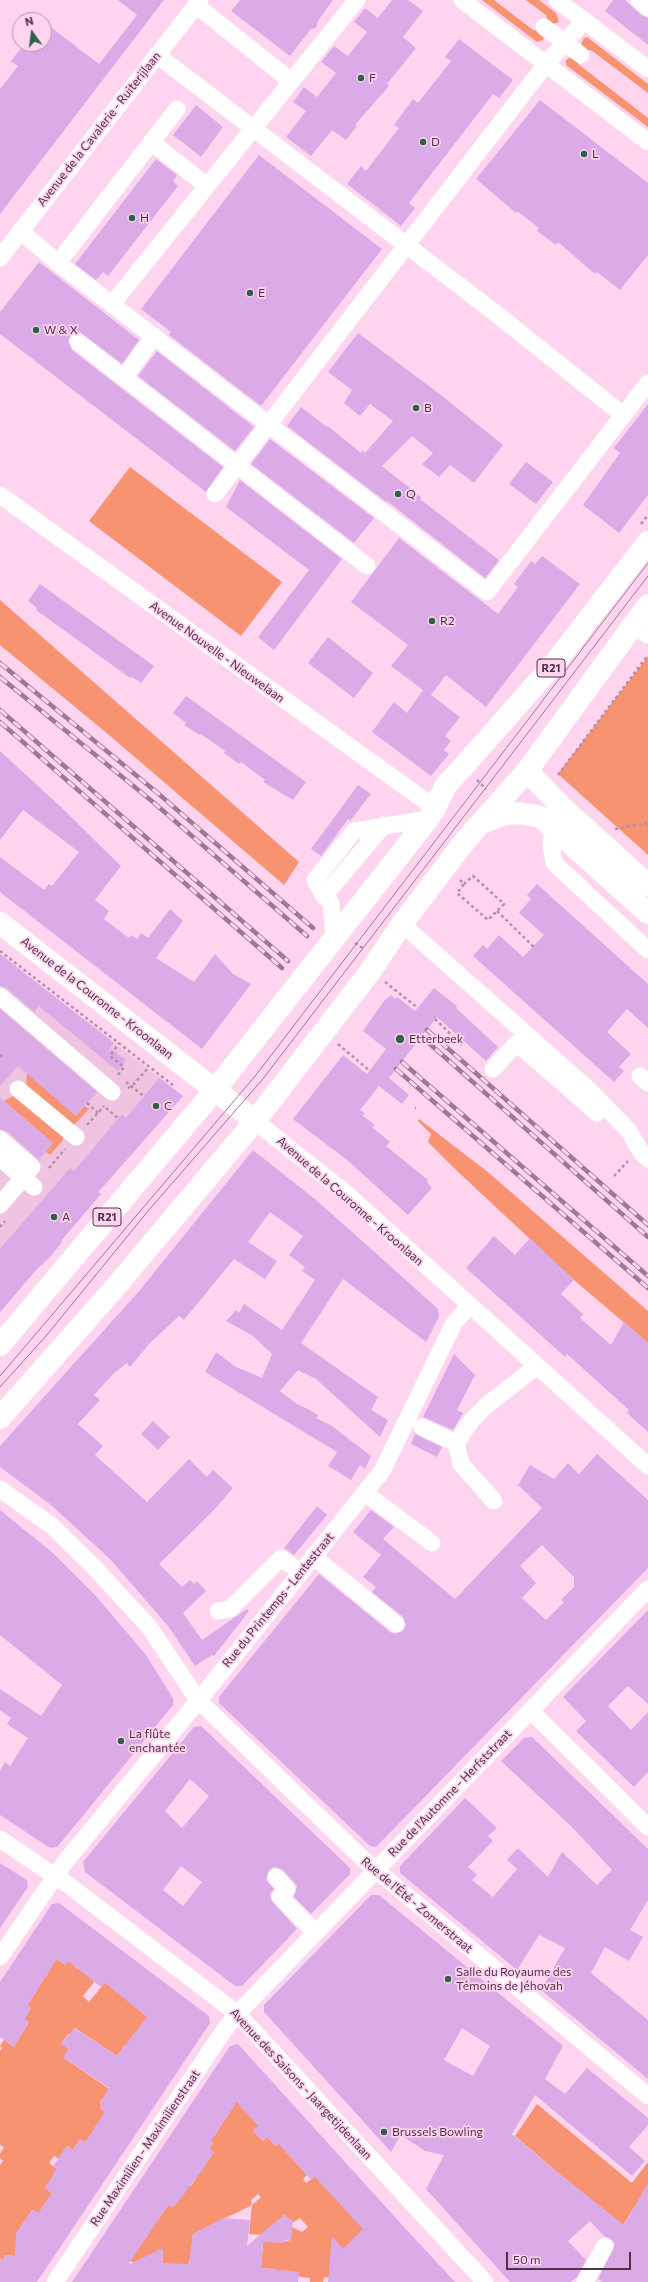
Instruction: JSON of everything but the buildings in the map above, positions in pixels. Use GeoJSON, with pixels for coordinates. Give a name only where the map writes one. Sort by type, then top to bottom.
{"type":"FeatureCollection","features":[{"type":"Feature","properties":{"kind":"main road","name":"R21"},"geometry":{"type":"LineString","coordinates":[[0,1344],[215,1090],[431,813],[449,782],[554,664],[648,542]]}},
{"type":"Feature","properties":{"kind":"main road"},"geometry":{"type":"LineString","coordinates":[[0,1418],[118,1284],[376,974],[402,924],[481,824],[527,771],[640,630],[648,605]]}},
{"type":"Feature","properties":{"kind":"main road"},"geometry":{"type":"LineString","coordinates":[[527,771],[556,820],[648,913]]}},
{"type":"Feature","properties":{"kind":"main road"},"geometry":{"type":"LineString","coordinates":[[481,824],[504,814],[520,813],[556,820],[648,885]]}},
{"type":"Feature","properties":{"kind":"main road","name":"Avenue de la Couronne - Kroonlaan"},"geometry":{"type":"LineString","coordinates":[[0,923],[255,1121]]}},
{"type":"Feature","properties":{"kind":"street"},"geometry":{"type":"LineString","coordinates":[[112,304],[357,0]]}},
{"type":"Feature","properties":{"kind":"street"},"geometry":{"type":"LineString","coordinates":[[462,0],[648,142]]}},
{"type":"Feature","properties":{"kind":"street"},"geometry":{"type":"LineString","coordinates":[[557,0],[648,69]]}},
{"type":"Feature","properties":{"kind":"street"},"geometry":{"type":"LineString","coordinates":[[638,0],[648,8]]}},
{"type":"Feature","properties":{"kind":"street"},"geometry":{"type":"LineString","coordinates":[[198,3],[291,81]]}},
{"type":"Feature","properties":{"kind":"street","name":"Avenue de la Cavalerie - Ruiterijlaan"},"geometry":{"type":"LineString","coordinates":[[0,258],[198,3]]}},
{"type":"Feature","properties":{"kind":"street"},"geometry":{"type":"LineString","coordinates":[[215,494],[408,246],[546,64],[584,21]]}},
{"type":"Feature","properties":{"kind":"street"},"geometry":{"type":"LineString","coordinates":[[544,27],[582,55]]}},
{"type":"Feature","properties":{"kind":"street"},"geometry":{"type":"LineString","coordinates":[[157,55],[254,127],[623,415]]}},
{"type":"Feature","properties":{"kind":"street"},"geometry":{"type":"LineString","coordinates":[[58,263],[177,109]]}},
{"type":"Feature","properties":{"kind":"street"},"geometry":{"type":"LineString","coordinates":[[151,142],[207,186]]}},
{"type":"Feature","properties":{"kind":"street"},"geometry":{"type":"LineString","coordinates":[[20,231],[58,263],[487,592],[648,383]]}},
{"type":"Feature","properties":{"kind":"street"},"geometry":{"type":"LineString","coordinates":[[124,378],[154,336]]}},
{"type":"Feature","properties":{"kind":"street"},"geometry":{"type":"LineString","coordinates":[[78,342],[367,566]]}},
{"type":"Feature","properties":{"kind":"street","name":"Avenue Nouvelle - Nieuwelaan"},"geometry":{"type":"LineString","coordinates":[[0,495],[431,813]]}},
{"type":"Feature","properties":{"kind":"street"},"geometry":{"type":"LineString","coordinates":[[334,938],[331,903],[324,896],[384,825],[431,813]]}},
{"type":"Feature","properties":{"kind":"street"},"geometry":{"type":"LineString","coordinates":[[556,820],[552,846],[554,863],[648,950]]}},
{"type":"Feature","properties":{"kind":"street"},"geometry":{"type":"LineString","coordinates":[[402,924],[586,1087],[629,1131],[641,1152],[648,1159]]}},
{"type":"Feature","properties":{"kind":"street"},"geometry":{"type":"LineString","coordinates":[[0,996],[108,1099]]}},
{"type":"Feature","properties":{"kind":"street"},"geometry":{"type":"LineString","coordinates":[[493,1069],[518,1043],[619,1132],[633,1137]]}},
{"type":"Feature","properties":{"kind":"street"},"geometry":{"type":"LineString","coordinates":[[18,1089],[76,1137]]}},
{"type":"Feature","properties":{"kind":"street","name":"Avenue de la Couronne - Kroonlaan"},"geometry":{"type":"LineString","coordinates":[[255,1121],[343,1191],[648,1466]]}},
{"type":"Feature","properties":{"kind":"street"},"geometry":{"type":"LineString","coordinates":[[0,1140],[32,1167],[28,1182],[5,1210]]}},
{"type":"Feature","properties":{"kind":"street"},"geometry":{"type":"LineString","coordinates":[[0,1158],[28,1182]]}},
{"type":"Feature","properties":{"kind":"street","name":"Rue du Printemps - Lentestraat"},"geometry":{"type":"LineString","coordinates":[[0,1956],[55,1875],[382,1471],[454,1323],[470,1306]]}},
{"type":"Feature","properties":{"kind":"street"},"geometry":{"type":"LineString","coordinates":[[494,1501],[461,1464],[456,1443],[472,1420],[487,1405],[537,1366]]}},
{"type":"Feature","properties":{"kind":"street"},"geometry":{"type":"LineString","coordinates":[[422,1427],[456,1443]]}},
{"type":"Feature","properties":{"kind":"street","name":"Rue de l'Été - Zomerstraat"},"geometry":{"type":"LineString","coordinates":[[0,1489],[52,1526],[94,1567],[150,1628],[198,1700],[376,1871],[648,2096]]}},
{"type":"Feature","properties":{"kind":"street"},"geometry":{"type":"LineString","coordinates":[[365,1493],[432,1543]]}},
{"type":"Feature","properties":{"kind":"street"},"geometry":{"type":"LineString","coordinates":[[313,1556],[396,1624]]}},
{"type":"Feature","properties":{"kind":"street"},"geometry":{"type":"LineString","coordinates":[[218,1610],[230,1608],[281,1558],[300,1572]]}},
{"type":"Feature","properties":{"kind":"street","name":"Rue de l'Automne - Herfststraat"},"geometry":{"type":"LineString","coordinates":[[236,2015],[648,1589]]}},
{"type":"Feature","properties":{"kind":"street"},"geometry":{"type":"LineString","coordinates":[[531,1711],[647,1825]]}},
{"type":"Feature","properties":{"kind":"street","name":"Avenue des Saisons - Jaargetijdenlaan"},"geometry":{"type":"LineString","coordinates":[[0,1839],[55,1875],[236,2015],[485,2282]]}},
{"type":"Feature","properties":{"kind":"street"},"geometry":{"type":"LineString","coordinates":[[276,1877],[287,1889],[280,1897],[315,1932]]}},
{"type":"Feature","properties":{"kind":"street","name":"Rue Maximilien - Maximilienstraat"},"geometry":{"type":"LineString","coordinates":[[56,2282],[220,2036],[236,2015]]}},
{"type":"Feature","properties":{"kind":"street"},"geometry":{"type":"LineString","coordinates":[[585,2282],[605,2246]]}},
{"type":"Feature","properties":{"kind":"path"},"geometry":{"type":"LineString","coordinates":[[556,777],[648,654]]}},
{"type":"Feature","properties":{"kind":"path"},"geometry":{"type":"LineString","coordinates":[[473,777],[491,793]]}},
{"type":"Feature","properties":{"kind":"path"},"geometry":{"type":"LineString","coordinates":[[611,832],[623,826],[648,824]]}},
{"type":"Feature","properties":{"kind":"path"},"geometry":{"type":"LineString","coordinates":[[473,876],[504,904],[488,920],[458,892],[464,884],[473,876]]}},
{"type":"Feature","properties":{"kind":"path"},"geometry":{"type":"LineString","coordinates":[[458,878],[464,884]]}},
{"type":"Feature","properties":{"kind":"path"},"geometry":{"type":"LineString","coordinates":[[497,911],[536,949]]}},
{"type":"Feature","properties":{"kind":"path"},"geometry":{"type":"LineString","coordinates":[[334,938],[346,947],[353,941],[363,948],[367,952],[364,961],[376,974],[418,1008]]}},
{"type":"Feature","properties":{"kind":"path"},"geometry":{"type":"LineString","coordinates":[[0,951],[174,1086]]}},
{"type":"Feature","properties":{"kind":"path"},"geometry":{"type":"LineString","coordinates":[[435,1020],[462,1045]]}},
{"type":"Feature","properties":{"kind":"path"},"geometry":{"type":"LineString","coordinates":[[118,1075],[124,1067],[110,1056],[119,1043]]}},
{"type":"Feature","properties":{"kind":"path"},"geometry":{"type":"LineString","coordinates":[[338,1044],[370,1071]]}},
{"type":"Feature","properties":{"kind":"path"},"geometry":{"type":"LineString","coordinates":[[145,1097],[132,1086],[149,1067]]}},
{"type":"Feature","properties":{"kind":"path"},"geometry":{"type":"LineString","coordinates":[[28,1182],[76,1137],[98,1113],[108,1099],[119,1119]]}},
{"type":"Feature","properties":{"kind":"path"},"geometry":{"type":"LineString","coordinates":[[87,1103],[98,1113]]}},
{"type":"Feature","properties":{"kind":"path"},"geometry":{"type":"LineString","coordinates":[[0,1227],[5,1210]]}},
{"type":"Feature","properties":{"kind":"shaded area"},"geometry":{"type":"Polygon","coordinates":[[[482,0],[494,0],[533,30],[541,31],[544,36],[543,40],[537,42],[482,0]]]}},
{"type":"Feature","properties":{"kind":"shaded area"},"geometry":{"type":"Polygon","coordinates":[[[526,0],[539,0],[556,13],[559,22],[553,24],[548,23],[546,15],[526,0]]]}},
{"type":"Feature","properties":{"kind":"shaded area"},"geometry":{"type":"Polygon","coordinates":[[[587,37],[648,84],[648,93],[591,50],[584,51],[581,44],[584,38],[587,37]]]}},
{"type":"Feature","properties":{"kind":"shaded area"},"geometry":{"type":"Polygon","coordinates":[[[571,57],[578,59],[578,64],[648,118],[648,127],[566,65],[566,60],[571,57]]]}},
{"type":"Feature","properties":{"kind":"shaded area"},"geometry":{"type":"Polygon","coordinates":[[[130,467],[282,582],[241,636],[89,521],[130,467]]]}},
{"type":"Feature","properties":{"kind":"shaded area"},"geometry":{"type":"Polygon","coordinates":[[[0,600],[299,862],[284,885],[109,735],[0,645],[0,600]]]}},
{"type":"Feature","properties":{"kind":"shaded area"},"geometry":{"type":"Polygon","coordinates":[[[648,656],[648,855],[558,774],[648,656]]]}},
{"type":"Feature","properties":{"kind":"shaded area"},"geometry":{"type":"Polygon","coordinates":[[[0,954],[183,1096],[99,1192],[101,1194],[61,1240],[51,1256],[37,1269],[0,1312],[0,954]]]}},
{"type":"Feature","properties":{"kind":"shaded area"},"geometry":{"type":"Polygon","coordinates":[[[27,1073],[76,1116],[85,1106],[89,1109],[73,1126],[26,1088],[27,1073]]]}},
{"type":"Feature","properties":{"kind":"shaded area"},"geometry":{"type":"Polygon","coordinates":[[[13,1096],[63,1134],[63,1140],[50,1155],[46,1152],[53,1143],[4,1101],[13,1096]]]}},
{"type":"Feature","properties":{"kind":"shaded area"},"geometry":{"type":"Polygon","coordinates":[[[419,1119],[489,1173],[648,1311],[648,1343],[574,1280],[455,1169],[428,1142],[431,1134],[418,1121],[419,1119]]]}},
{"type":"Feature","properties":{"kind":"shaded area"},"geometry":{"type":"Polygon","coordinates":[[[55,1958],[65,1965],[70,1958],[75,1961],[73,1965],[79,1970],[85,1962],[95,1970],[93,1973],[98,1977],[83,1996],[89,2002],[107,1980],[116,1988],[115,1990],[143,2010],[142,2013],[146,2016],[149,2014],[153,2017],[155,2015],[161,2020],[164,2015],[175,2024],[171,2030],[180,2038],[174,2045],[160,2036],[144,2058],[125,2045],[117,2056],[75,2028],[70,2035],[68,2034],[61,2044],[69,2049],[64,2058],[118,2095],[114,2101],[108,2097],[105,2102],[101,2100],[100,2103],[102,2105],[100,2108],[105,2112],[102,2117],[112,2124],[108,2129],[99,2123],[86,2143],[80,2139],[73,2150],[67,2146],[63,2152],[77,2161],[72,2167],[54,2156],[49,2163],[65,2175],[63,2178],[66,2180],[62,2186],[52,2179],[45,2188],[52,2193],[51,2197],[42,2207],[44,2209],[40,2214],[32,2210],[27,2218],[32,2221],[28,2225],[24,2222],[21,2227],[27,2232],[23,2239],[32,2245],[25,2255],[15,2250],[15,2256],[5,2255],[4,2259],[0,2259],[0,2165],[3,2161],[0,2158],[0,2154],[4,2147],[0,2145],[0,2051],[2,2048],[0,2046],[4,2040],[14,2047],[15,2043],[9,2039],[14,2030],[21,2035],[29,2022],[21,2017],[27,2009],[30,2010],[31,2008],[27,2006],[42,1982],[34,1976],[38,1971],[46,1977],[55,1958]]]}},
{"type":"Feature","properties":{"kind":"shaded area"},"geometry":{"type":"Polygon","coordinates":[[[246,2098],[239,2104],[244,2110],[263,2122],[253,2131],[263,2141],[267,2137],[276,2146],[280,2142],[292,2149],[287,2153],[307,2175],[303,2179],[306,2183],[316,2176],[355,2220],[366,2226],[330,2278],[324,2277],[323,2282],[310,2282],[310,2278],[294,2276],[274,2269],[261,2268],[264,2235],[249,2234],[252,2205],[193,2234],[192,2243],[197,2259],[190,2258],[188,2266],[162,2268],[163,2248],[147,2268],[119,2270],[134,2263],[118,2253],[169,2205],[174,2207],[189,2185],[191,2186],[195,2180],[192,2178],[214,2152],[209,2149],[213,2143],[201,2135],[215,2135],[237,2100],[246,2098]],[[258,2194],[251,2200],[252,2205],[261,2197],[258,2194]],[[284,2215],[279,2220],[278,2240],[280,2243],[291,2240],[292,2227],[302,2232],[308,2227],[300,2218],[294,2222],[284,2215]]]}},
{"type":"Feature","properties":{"kind":"shaded area"},"geometry":{"type":"Polygon","coordinates":[[[537,2104],[632,2183],[648,2162],[648,2185],[622,2227],[515,2136],[537,2104]]]}},
{"type":"Feature","properties":{"kind":"tram line"},"geometry":{"type":"LineString","coordinates":[[0,1376],[256,1075],[648,563]]}},
{"type":"Feature","properties":{"kind":"tram line"},"geometry":{"type":"LineString","coordinates":[[0,1387],[46,1336],[148,1211],[262,1080],[648,576]]}},
{"type":"Feature","properties":{"kind":"railway"},"geometry":{"type":"LineString","coordinates":[[0,663],[160,795],[313,928]]}},
{"type":"Feature","properties":{"kind":"railway"},"geometry":{"type":"LineString","coordinates":[[0,677],[153,802],[307,936]]}},
{"type":"Feature","properties":{"kind":"railway"},"geometry":{"type":"LineString","coordinates":[[0,710],[288,961]]}},
{"type":"Feature","properties":{"kind":"railway"},"geometry":{"type":"LineString","coordinates":[[0,722],[282,968]]}},
{"type":"Feature","properties":{"kind":"railway"},"geometry":{"type":"LineString","coordinates":[[427,1030],[648,1225]]}},
{"type":"Feature","properties":{"kind":"railway"},"geometry":{"type":"LineString","coordinates":[[422,1037],[648,1237]]}},
{"type":"Feature","properties":{"kind":"railway"},"geometry":{"type":"LineString","coordinates":[[402,1062],[648,1276]]}},
{"type":"Feature","properties":{"kind":"railway"},"geometry":{"type":"LineString","coordinates":[[396,1069],[648,1288]]}},
{"type":"Feature","properties":{"kind":"place","name":"F"},"geometry":{"type":"Point","coordinates":[361,78]}},
{"type":"Feature","properties":{"kind":"place","name":"D"},"geometry":{"type":"Point","coordinates":[423,142]}},
{"type":"Feature","properties":{"kind":"place","name":"L"},"geometry":{"type":"Point","coordinates":[584,154]}},
{"type":"Feature","properties":{"kind":"place","name":"H"},"geometry":{"type":"Point","coordinates":[132,218]}},
{"type":"Feature","properties":{"kind":"place","name":"E"},"geometry":{"type":"Point","coordinates":[250,293]}},
{"type":"Feature","properties":{"kind":"place","name":"W & X"},"geometry":{"type":"Point","coordinates":[36,330]}},
{"type":"Feature","properties":{"kind":"place","name":"B"},"geometry":{"type":"Point","coordinates":[416,408]}},
{"type":"Feature","properties":{"kind":"place","name":"Q"},"geometry":{"type":"Point","coordinates":[398,494]}},
{"type":"Feature","properties":{"kind":"place","name":"R2"},"geometry":{"type":"Point","coordinates":[432,621]}},
{"type":"Feature","properties":{"kind":"place","name":"Etterbeek"},"geometry":{"type":"Point","coordinates":[400,1039]}},
{"type":"Feature","properties":{"kind":"place","name":"C"},"geometry":{"type":"Point","coordinates":[156,1106]}},
{"type":"Feature","properties":{"kind":"place","name":"A"},"geometry":{"type":"Point","coordinates":[54,1217]}},
{"type":"Feature","properties":{"kind":"place","name":"La flûte enchantée"},"geometry":{"type":"Point","coordinates":[121,1741]}},
{"type":"Feature","properties":{"kind":"place","name":"Salle du Royaume des Témoins de Jéhovah"},"geometry":{"type":"Point","coordinates":[448,1979]}},
{"type":"Feature","properties":{"kind":"place","name":"Brussels Bowling"},"geometry":{"type":"Point","coordinates":[384,2132]}}]}
